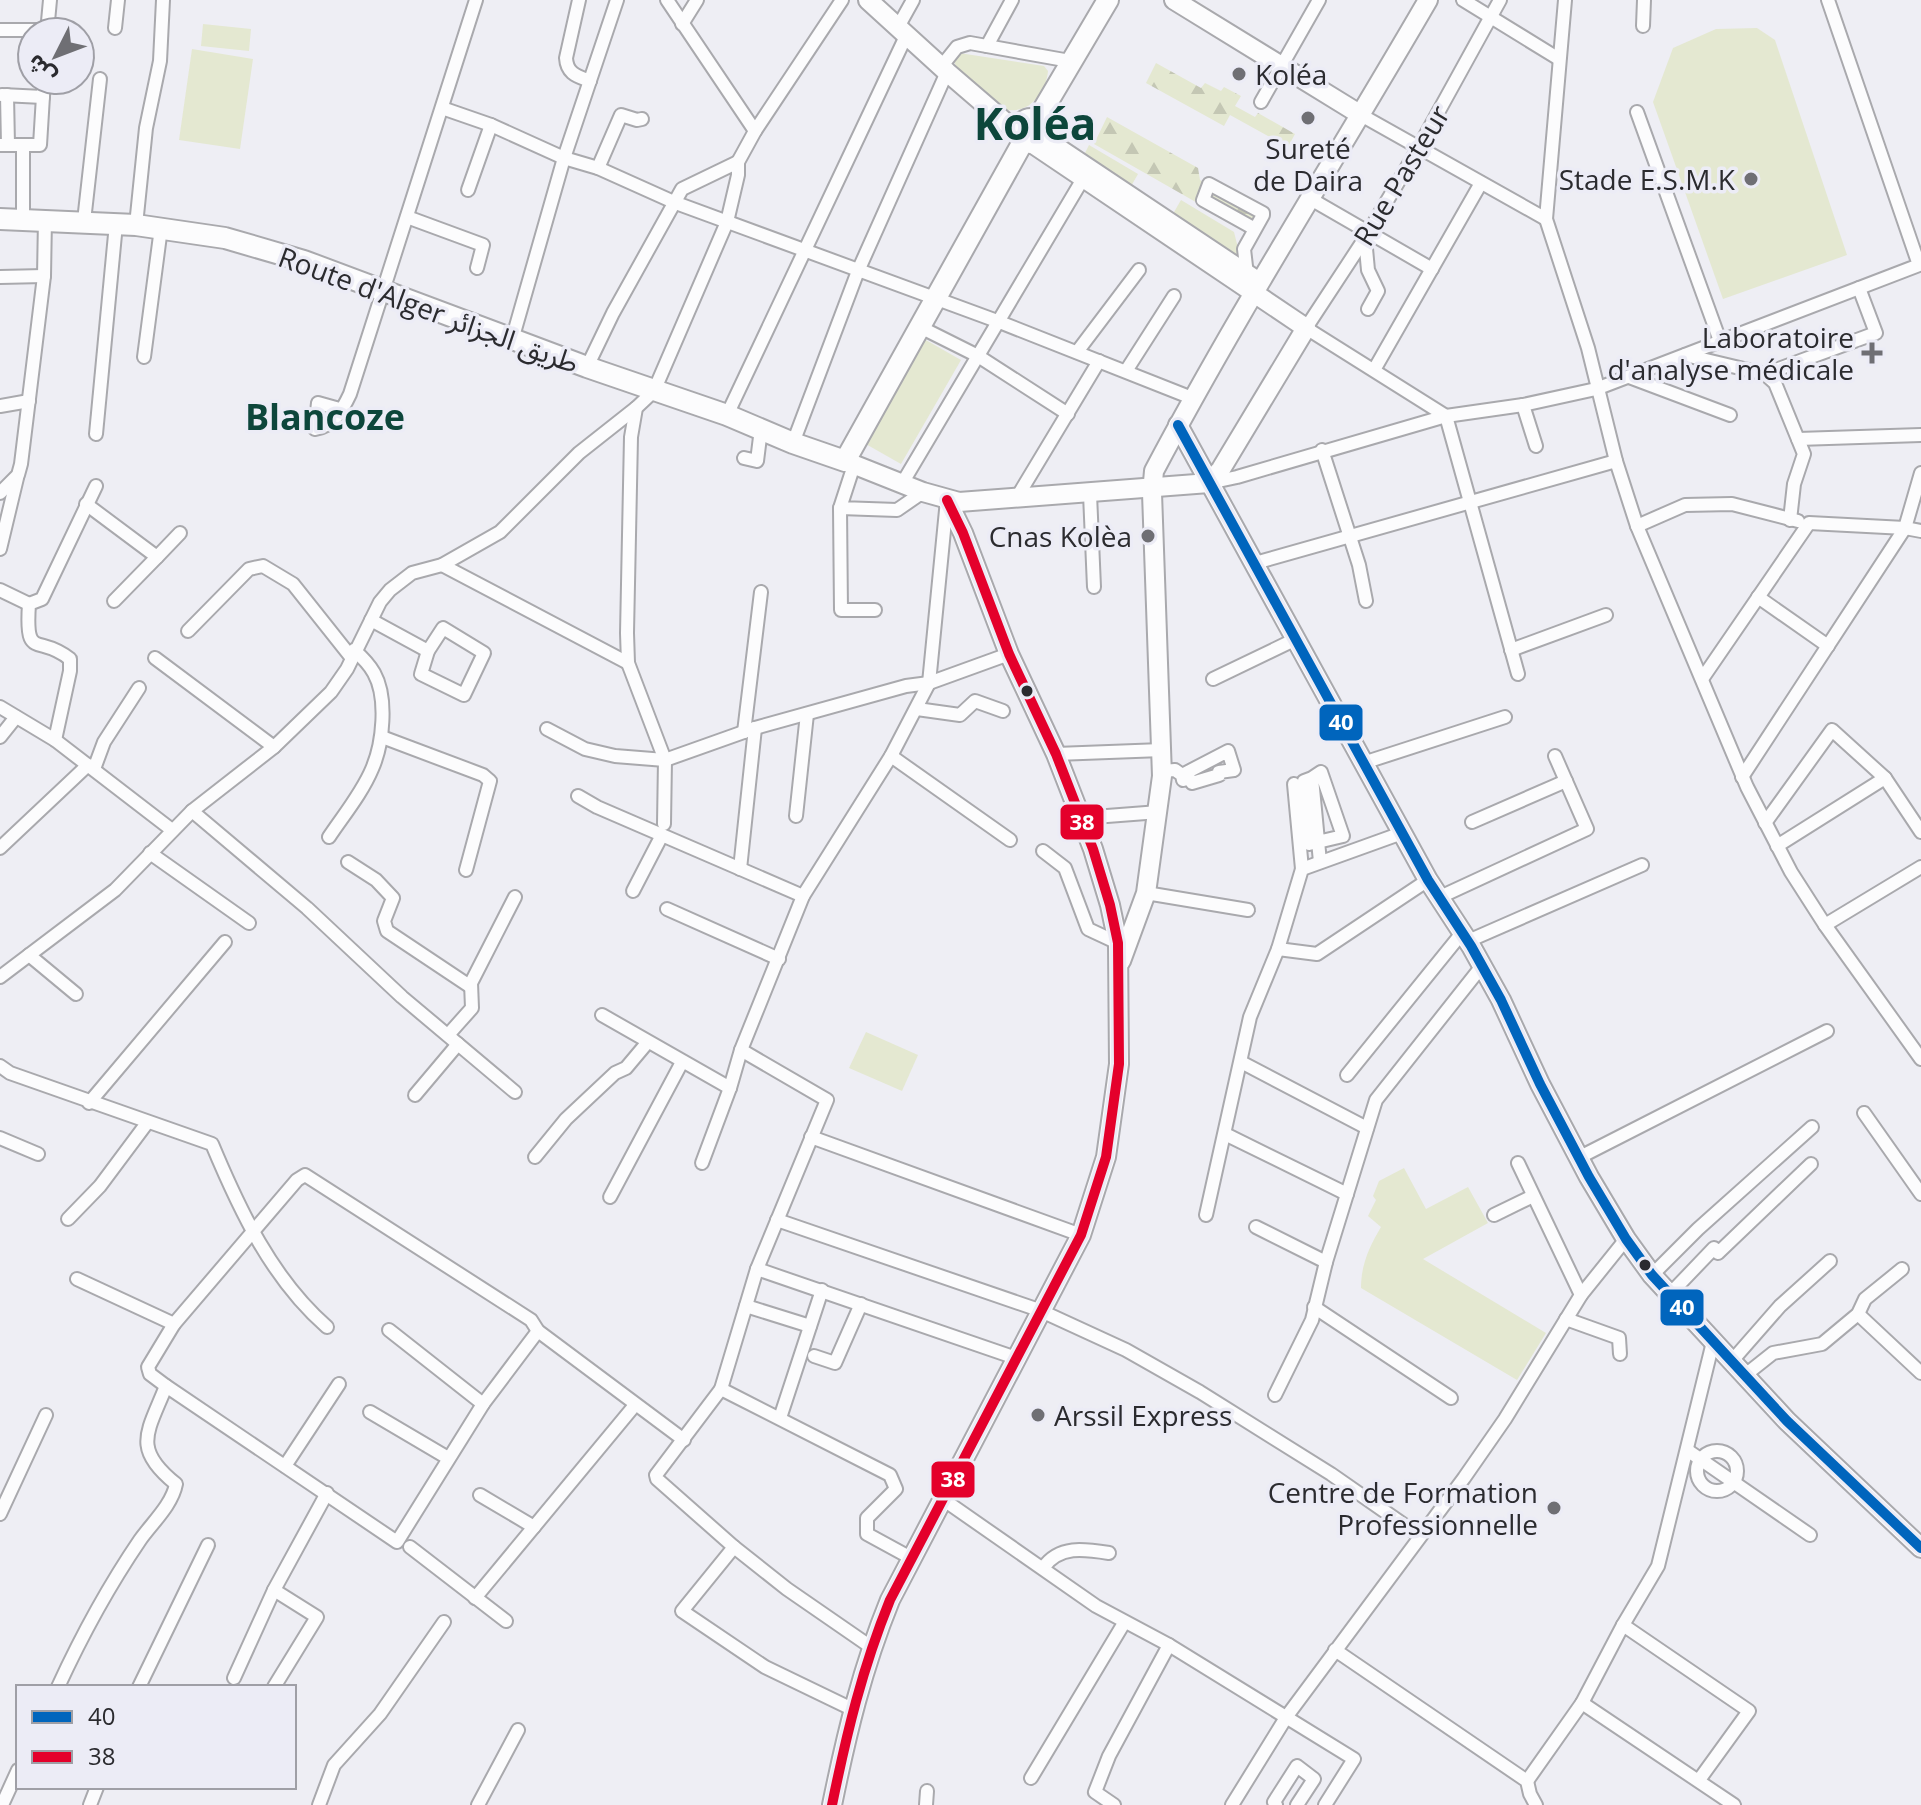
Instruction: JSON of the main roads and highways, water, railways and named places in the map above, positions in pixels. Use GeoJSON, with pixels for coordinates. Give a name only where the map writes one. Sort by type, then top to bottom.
{"type":"FeatureCollection","features":[{"type":"Feature","properties":{"kind":"main road"},"geometry":{"type":"LineString","coordinates":[[868,0],[944,70],[1031,134],[1086,174],[1253,283],[1306,328],[1221,469],[1209,483],[973,503],[947,500],[849,463],[934,300],[1031,134],[1070,61],[1108,0]]}},
{"type":"Feature","properties":{"kind":"main road"},"geometry":{"type":"LineString","coordinates":[[1174,0],[1361,115]]}},
{"type":"Feature","properties":{"kind":"main road"},"geometry":{"type":"LineString","coordinates":[[1119,967],[1146,893],[1162,771],[1154,471],[1253,283],[1361,115],[1428,0]]}},
{"type":"Feature","properties":{"kind":"main road","name":"Route d'Alger طريق الجزائر"},"geometry":{"type":"LineString","coordinates":[[0,219],[84,221],[225,238],[304,261],[512,340],[727,415],[849,463]]}},
{"type":"Feature","properties":{"kind":"main road"},"geometry":{"type":"LineString","coordinates":[[1178,425],[1428,880],[1501,1000],[1578,1158],[1626,1239],[1669,1295],[1787,1421],[1921,1548]]}},
{"type":"Feature","properties":{"kind":"main road"},"geometry":{"type":"LineString","coordinates":[[832,1805],[852,1709],[871,1647],[890,1600],[1039,1310],[1081,1235],[1106,1157],[1119,1064],[1118,943],[1093,849],[1056,754],[1009,654],[963,533],[947,500]]}},
{"type":"Feature","properties":{"kind":"place","name":"Koléa"},"geometry":{"type":"Point","coordinates":[1239,74]}},
{"type":"Feature","properties":{"kind":"place","name":"Sureté de Daira"},"geometry":{"type":"Point","coordinates":[1308,118]}},
{"type":"Feature","properties":{"kind":"place","name":"Stade E.S.M.K"},"geometry":{"type":"Point","coordinates":[1751,179]}},
{"type":"Feature","properties":{"kind":"place","name":"Laboratoire d'analyse médicale"},"geometry":{"type":"Point","coordinates":[1872,353]}},
{"type":"Feature","properties":{"kind":"place","name":"Cnas Kolèa"},"geometry":{"type":"Point","coordinates":[1148,536]}},
{"type":"Feature","properties":{"kind":"place","name":"Arssil Express"},"geometry":{"type":"Point","coordinates":[1038,1415]}},
{"type":"Feature","properties":{"kind":"place","name":"Centre de Formation Professionnelle"},"geometry":{"type":"Point","coordinates":[1554,1508]}},
{"type":"Feature","properties":{"kind":"district","name":"Koléa"},"geometry":{"type":"Point","coordinates":[1035,123]}},
{"type":"Feature","properties":{"kind":"district","name":"Blancoze"},"geometry":{"type":"Point","coordinates":[325,416]}}]}
